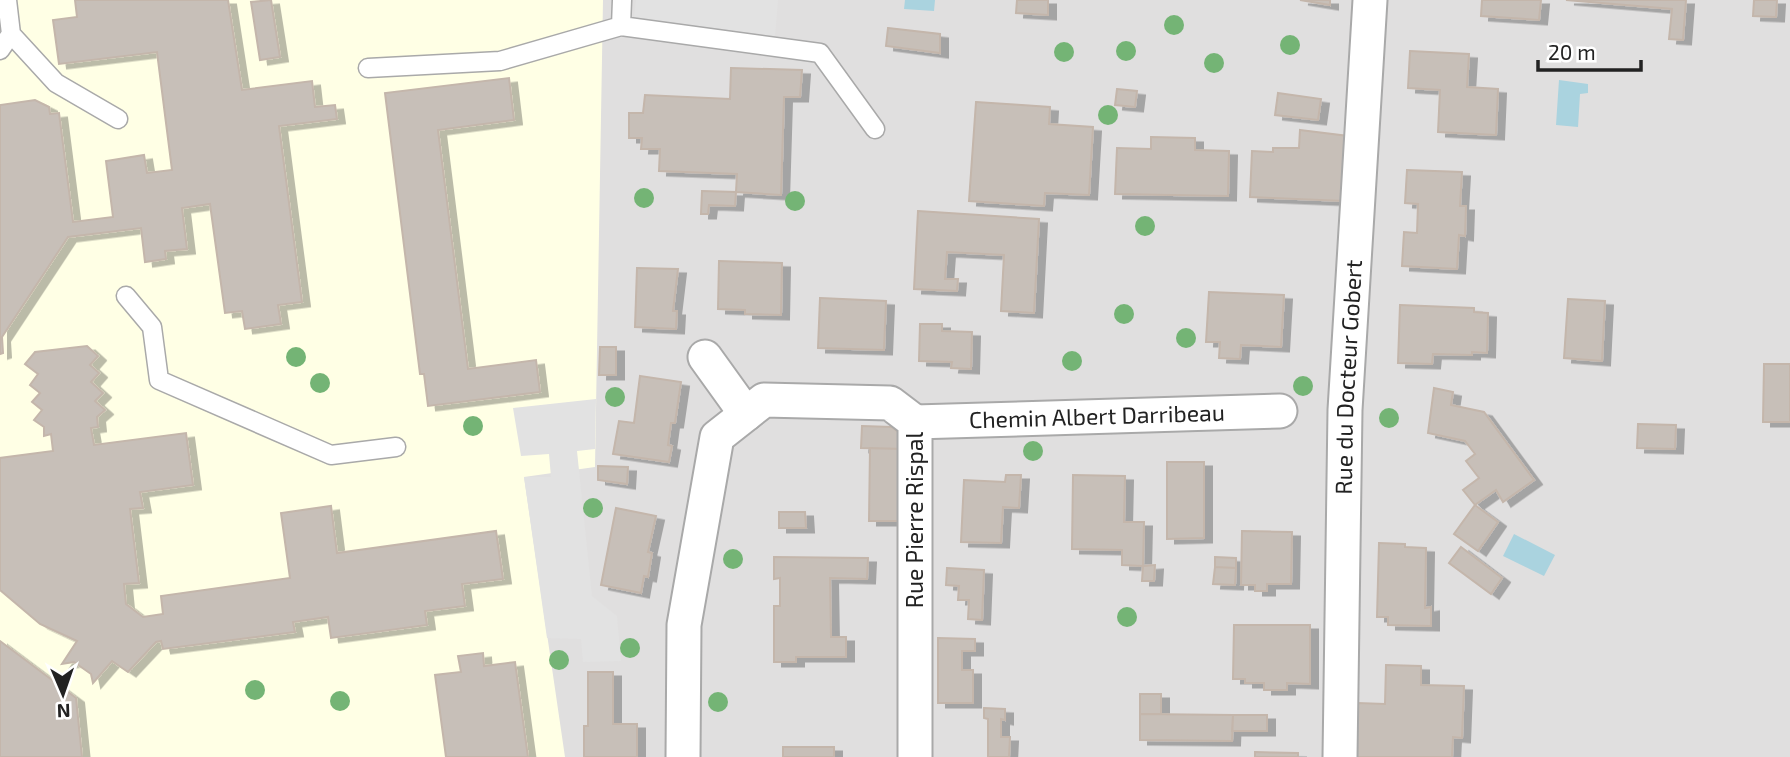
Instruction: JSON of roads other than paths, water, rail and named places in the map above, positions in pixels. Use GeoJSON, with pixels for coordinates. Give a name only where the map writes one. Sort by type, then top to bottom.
{"type":"FeatureCollection","features":[{"type":"Feature","properties":{"kind":"street","name":"Rue du Docteur Gobert"},"geometry":{"type":"LineString","coordinates":[[1339,757],[1345,410],[1370,0]]}},
{"type":"Feature","properties":{"kind":"street"},"geometry":{"type":"LineString","coordinates":[[705,357],[746,414]]}},
{"type":"Feature","properties":{"kind":"street","name":"Rue Pierre Rispal"},"geometry":{"type":"LineString","coordinates":[[683,757],[684,625],[717,437],[764,400],[890,403],[915,422],[915,757]]}},
{"type":"Feature","properties":{"kind":"street","name":"Chemin Albert Darribeau"},"geometry":{"type":"LineString","coordinates":[[915,422],[1280,411]]}},
{"type":"Feature","properties":{"kind":"lane"},"geometry":{"type":"LineString","coordinates":[[7,0],[11,34],[56,83],[118,119]]}},
{"type":"Feature","properties":{"kind":"lane"},"geometry":{"type":"LineString","coordinates":[[621,26],[622,0]]}},
{"type":"Feature","properties":{"kind":"lane"},"geometry":{"type":"LineString","coordinates":[[368,68],[500,61],[621,26],[820,53],[875,129]]}},
{"type":"Feature","properties":{"kind":"lane"},"geometry":{"type":"LineString","coordinates":[[0,50],[11,34]]}},
{"type":"Feature","properties":{"kind":"lane"},"geometry":{"type":"LineString","coordinates":[[126,296],[152,327],[159,380],[331,455],[396,447]]}},
{"type":"Feature","properties":{"kind":"water"},"geometry":{"type":"Polygon","coordinates":[[[905,0],[935,0],[934,11],[904,9],[905,0]]]}},
{"type":"Feature","properties":{"kind":"water"},"geometry":{"type":"Polygon","coordinates":[[[1559,80],[1588,84],[1588,93],[1580,94],[1578,127],[1556,125],[1559,80]]]}},
{"type":"Feature","properties":{"kind":"water"},"geometry":{"type":"Polygon","coordinates":[[[1514,534],[1555,555],[1544,576],[1503,556],[1514,534]]]}}]}
